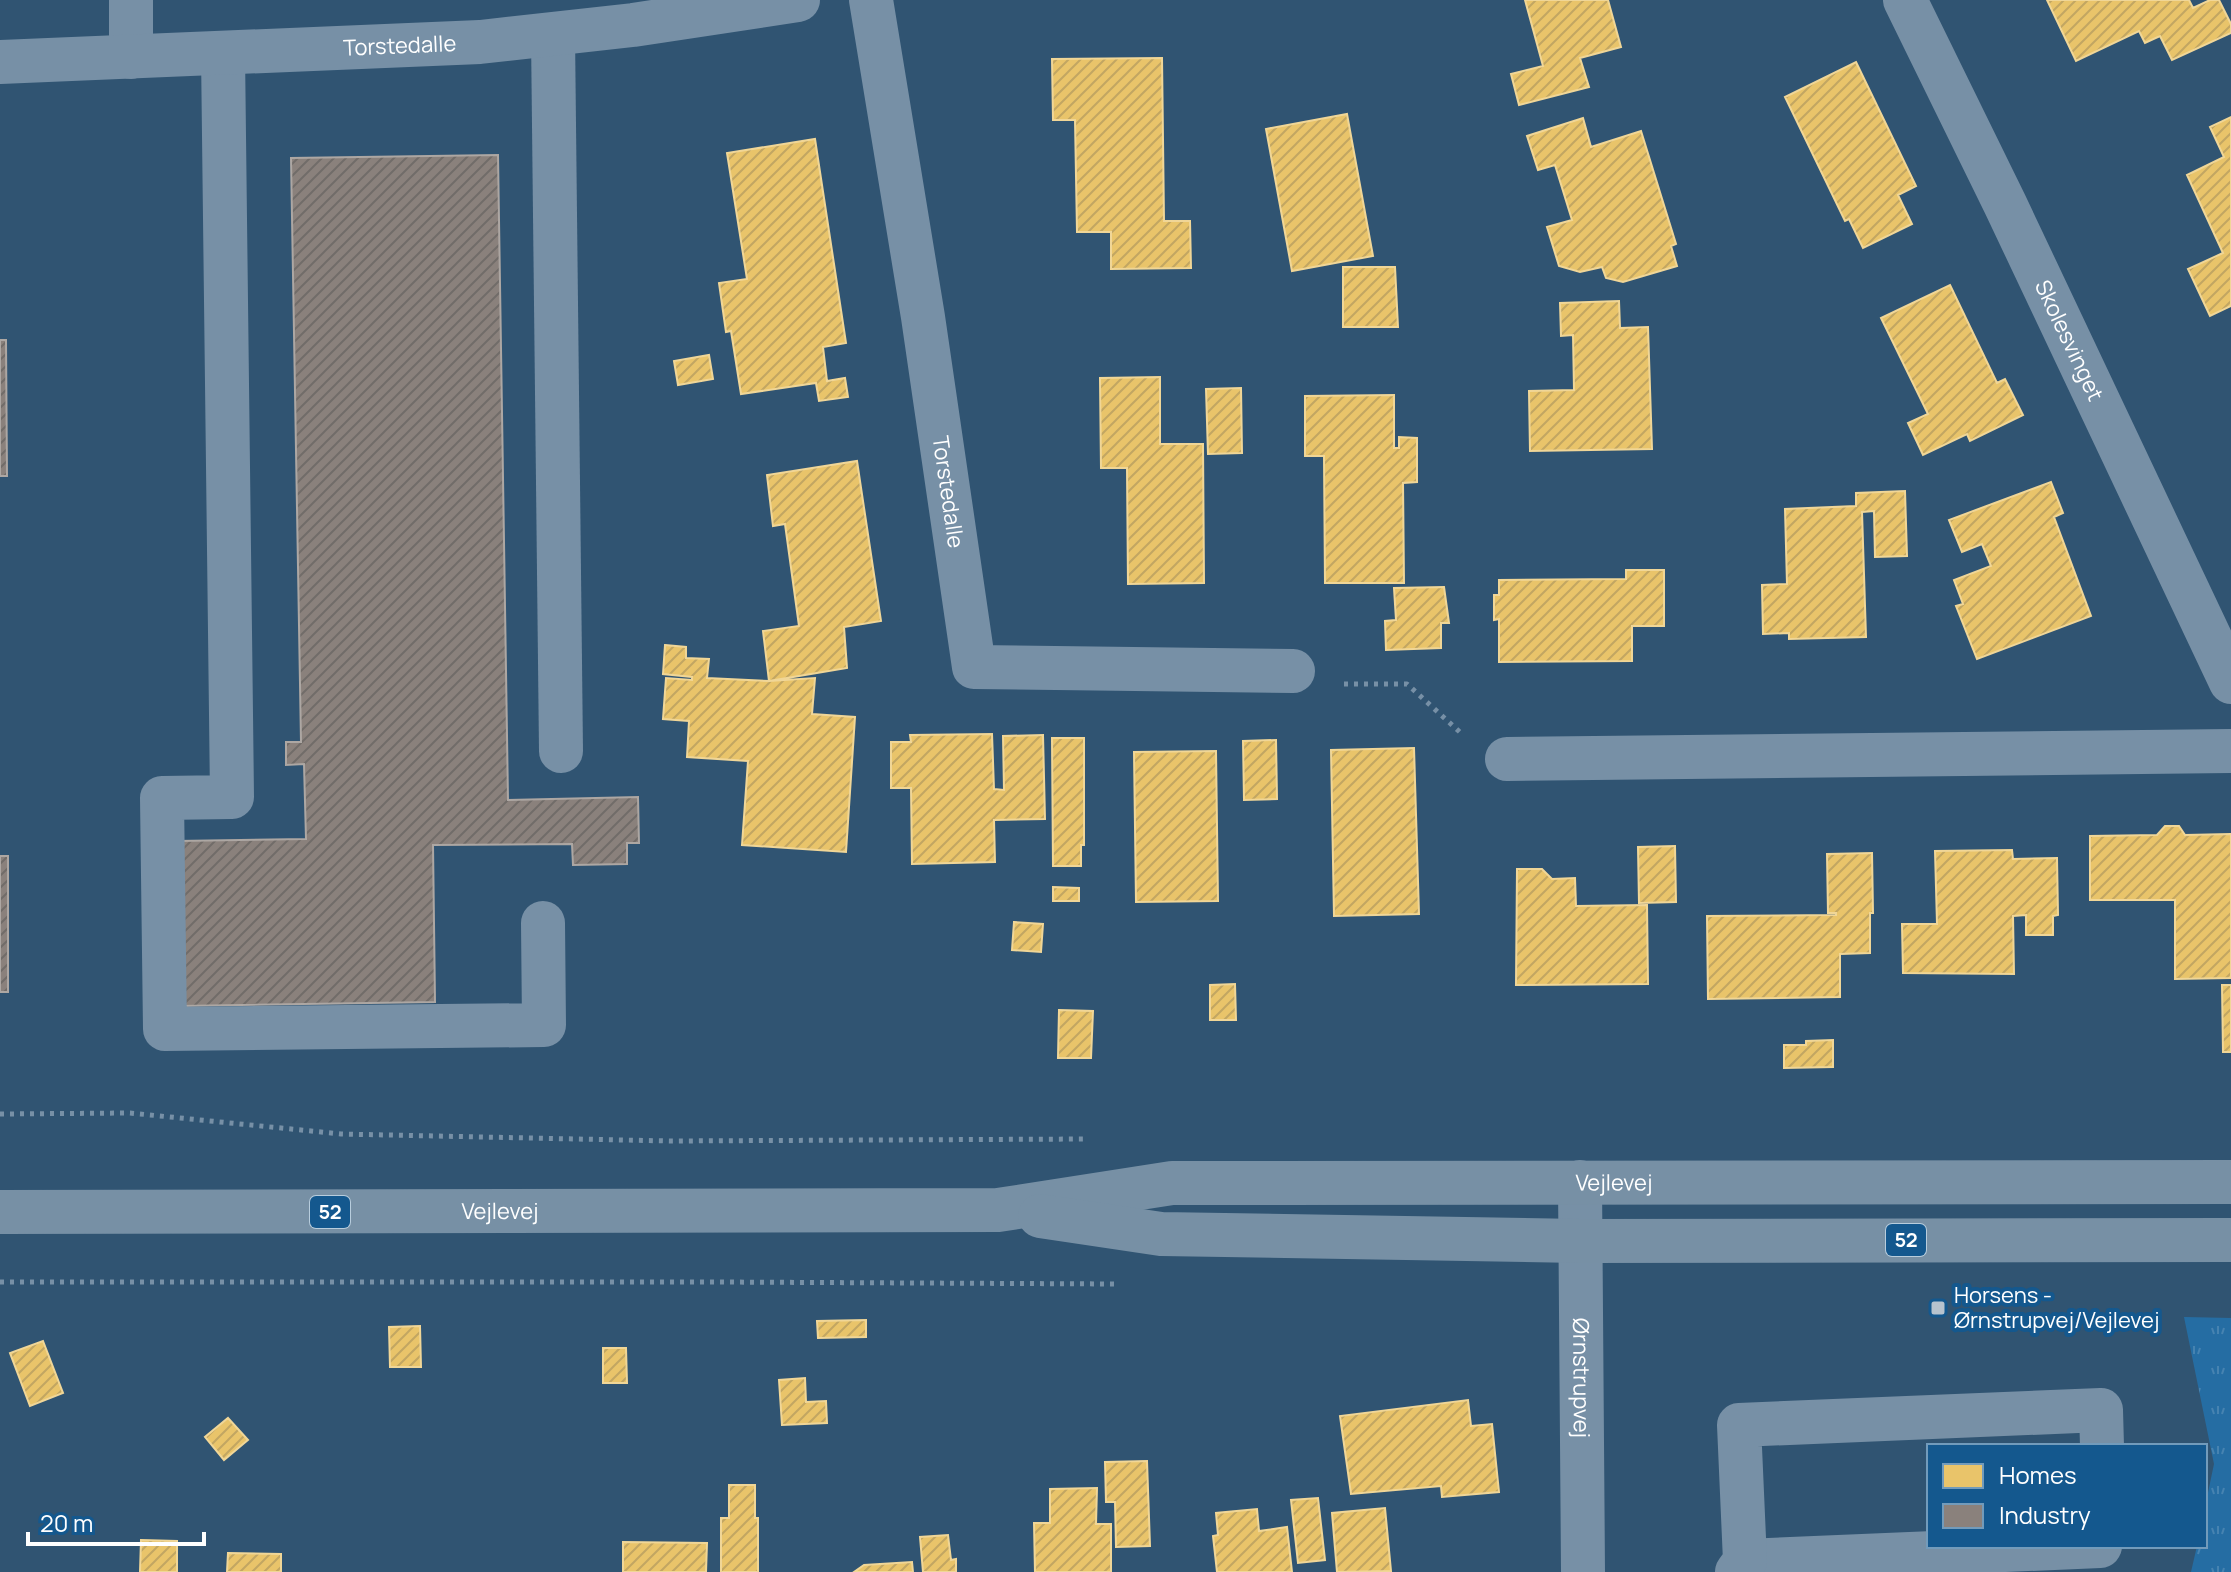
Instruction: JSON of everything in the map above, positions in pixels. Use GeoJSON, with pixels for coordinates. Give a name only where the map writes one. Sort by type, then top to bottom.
{"type":"FeatureCollection","features":[{"type":"Feature","properties":{"kind":"main road","name":"Vejlevej"},"geometry":{"type":"LineString","coordinates":[[998,1210],[1172,1183],[2231,1182]]}},
{"type":"Feature","properties":{"kind":"main road","name":"Vejlevej"},"geometry":{"type":"LineString","coordinates":[[0,1212],[998,1210],[1161,1234],[1580,1241],[2231,1240]]}},
{"type":"Feature","properties":{"kind":"street"},"geometry":{"type":"LineString","coordinates":[[131,0],[131,57]]}},
{"type":"Feature","properties":{"kind":"street","name":"Torstedalle"},"geometry":{"type":"LineString","coordinates":[[0,62],[480,42],[553,35],[798,0]]}},
{"type":"Feature","properties":{"kind":"street","name":"Torstedalle"},"geometry":{"type":"LineString","coordinates":[[871,0],[923,317],[974,667],[1293,671]]}},
{"type":"Feature","properties":{"kind":"street","name":"Skolesvinget"},"geometry":{"type":"LineString","coordinates":[[1905,0],[2231,682]]}},
{"type":"Feature","properties":{"kind":"street"},"geometry":{"type":"LineString","coordinates":[[553,35],[561,751]]}},
{"type":"Feature","properties":{"kind":"street"},"geometry":{"type":"LineString","coordinates":[[223,53],[232,797],[162,798],[165,1029],[544,1025],[543,923]]}},
{"type":"Feature","properties":{"kind":"street"},"geometry":{"type":"LineString","coordinates":[[1507,759],[2231,751]]}},
{"type":"Feature","properties":{"kind":"street","name":"Ørnstrupvej"},"geometry":{"type":"LineString","coordinates":[[1580,1182],[1583,1572]]}},
{"type":"Feature","properties":{"kind":"street"},"geometry":{"type":"LineString","coordinates":[[2064,1548],[1741,1566],[1739,1425],[2101,1410],[2102,1444]]}},
{"type":"Feature","properties":{"kind":"path"},"geometry":{"type":"LineString","coordinates":[[1293,671],[1328,685],[1407,684],[1470,741],[1507,759]]}},
{"type":"Feature","properties":{"kind":"path"},"geometry":{"type":"LineString","coordinates":[[0,1114],[130,1113],[372,1135],[670,1141],[1094,1139]]}},
{"type":"Feature","properties":{"kind":"path"},"geometry":{"type":"LineString","coordinates":[[0,1282],[1126,1284]]}},
{"type":"Feature","properties":{"kind":"green space"},"geometry":{"type":"Polygon","coordinates":[[[2184,1317],[2231,1318],[2231,1572],[2191,1572],[2197,1548],[2207,1548],[2207,1497],[2214,1464],[2184,1317]]]}},
{"type":"Feature","properties":{"kind":"building: Homes"},"geometry":{"type":"Polygon","coordinates":[[[1525,0],[1608,0],[1621,47],[1580,58],[1589,87],[1519,105],[1511,74],[1543,66],[1525,0]]]}},
{"type":"Feature","properties":{"kind":"building: Homes"},"geometry":{"type":"Polygon","coordinates":[[[2047,0],[2189,0],[2193,8],[2210,0],[2219,0],[2231,24],[2231,33],[2172,60],[2160,36],[2145,43],[2139,31],[2076,61],[2047,0]]]}},
{"type":"Feature","properties":{"kind":"building: Homes"},"geometry":{"type":"Polygon","coordinates":[[[1162,58],[1164,221],[1190,221],[1191,268],[1111,269],[1111,232],[1077,232],[1075,120],[1053,120],[1052,59],[1162,58]]]}},
{"type":"Feature","properties":{"kind":"building: Homes"},"geometry":{"type":"Polygon","coordinates":[[[1856,62],[1916,186],[1898,195],[1912,224],[1863,248],[1849,219],[1845,221],[1785,97],[1856,62]]]}},
{"type":"Feature","properties":{"kind":"building: Homes"},"geometry":{"type":"Polygon","coordinates":[[[1347,114],[1373,256],[1292,271],[1266,129],[1347,114]]]}},
{"type":"Feature","properties":{"kind":"building: Homes"},"geometry":{"type":"Polygon","coordinates":[[[2231,117],[2231,306],[2210,316],[2188,269],[2223,253],[2187,175],[2224,157],[2210,127],[2231,117]]]}},
{"type":"Feature","properties":{"kind":"building: Homes"},"geometry":{"type":"Polygon","coordinates":[[[1583,118],[1591,147],[1641,131],[1676,244],[1671,246],[1677,266],[1623,282],[1606,278],[1602,267],[1580,272],[1559,266],[1547,227],[1572,220],[1555,165],[1538,170],[1527,136],[1583,118]]]}},
{"type":"Feature","properties":{"kind":"building: Homes"},"geometry":{"type":"Polygon","coordinates":[[[815,139],[846,343],[823,347],[827,381],[845,378],[848,397],[819,401],[816,383],[741,394],[731,331],[726,332],[719,283],[747,279],[727,153],[815,139]]]}},
{"type":"Feature","properties":{"kind":"building: Homes"},"geometry":{"type":"Polygon","coordinates":[[[1343,267],[1395,267],[1398,327],[1343,327],[1343,267]]]}},
{"type":"Feature","properties":{"kind":"building: Homes"},"geometry":{"type":"Polygon","coordinates":[[[1950,285],[1997,383],[2005,379],[2023,415],[1970,441],[1967,434],[1923,455],[1908,423],[1928,414],[1881,318],[1950,285]]]}},
{"type":"Feature","properties":{"kind":"building: Homes"},"geometry":{"type":"Polygon","coordinates":[[[1619,301],[1620,328],[1648,327],[1652,449],[1530,451],[1529,391],[1574,390],[1573,335],[1561,336],[1560,303],[1619,301]]]}},
{"type":"Feature","properties":{"kind":"building: Homes"},"geometry":{"type":"Polygon","coordinates":[[[709,355],[713,379],[678,385],[674,361],[709,355]]]}},
{"type":"Feature","properties":{"kind":"building: Homes"},"geometry":{"type":"Polygon","coordinates":[[[1160,377],[1160,444],[1203,444],[1204,583],[1128,584],[1127,468],[1101,468],[1100,378],[1160,377]]]}},
{"type":"Feature","properties":{"kind":"building: Homes"},"geometry":{"type":"Polygon","coordinates":[[[1241,388],[1242,453],[1208,454],[1206,389],[1241,388]]]}},
{"type":"Feature","properties":{"kind":"building: Homes"},"geometry":{"type":"Polygon","coordinates":[[[1394,395],[1394,448],[1399,448],[1399,437],[1417,438],[1417,482],[1403,483],[1404,583],[1325,583],[1324,456],[1305,456],[1305,396],[1394,395]]]}},
{"type":"Feature","properties":{"kind":"building: Homes"},"geometry":{"type":"Polygon","coordinates":[[[857,461],[881,621],[844,627],[847,668],[769,681],[763,631],[799,626],[785,524],[773,526],[767,475],[857,461]]]}},
{"type":"Feature","properties":{"kind":"building: Homes"},"geometry":{"type":"Polygon","coordinates":[[[2051,482],[2063,513],[2054,517],[2091,616],[1977,659],[1956,606],[1963,604],[1954,580],[1991,566],[1982,544],[1962,552],[1949,520],[2051,482]]]}},
{"type":"Feature","properties":{"kind":"building: Homes"},"geometry":{"type":"Polygon","coordinates":[[[1905,491],[1907,556],[1875,557],[1874,511],[1862,512],[1866,637],[1789,639],[1789,633],[1763,634],[1762,585],[1787,584],[1785,509],[1856,506],[1856,493],[1905,491]]]}},
{"type":"Feature","properties":{"kind":"building: Homes"},"geometry":{"type":"Polygon","coordinates":[[[1626,570],[1664,570],[1664,626],[1632,626],[1632,661],[1499,662],[1499,619],[1494,620],[1494,595],[1499,595],[1499,580],[1626,579],[1626,570]]]}},
{"type":"Feature","properties":{"kind":"building: Homes"},"geometry":{"type":"Polygon","coordinates":[[[1444,587],[1449,623],[1441,623],[1441,648],[1386,650],[1385,621],[1396,620],[1394,588],[1444,587]]]}},
{"type":"Feature","properties":{"kind":"building: Homes"},"geometry":{"type":"Polygon","coordinates":[[[665,645],[686,647],[686,658],[709,659],[707,678],[769,681],[815,678],[812,714],[855,717],[846,852],[742,845],[748,761],[687,757],[689,721],[663,719],[666,678],[692,680],[692,677],[663,674],[665,645]]]}},
{"type":"Feature","properties":{"kind":"building: Homes"},"geometry":{"type":"Polygon","coordinates":[[[992,734],[994,789],[1004,790],[1003,736],[1043,735],[1045,819],[994,820],[995,862],[912,864],[911,788],[891,788],[891,742],[911,742],[910,735],[992,734]]]}},
{"type":"Feature","properties":{"kind":"building: Homes"},"geometry":{"type":"Polygon","coordinates":[[[1052,738],[1084,738],[1084,845],[1081,845],[1081,866],[1053,866],[1052,738]]]}},
{"type":"Feature","properties":{"kind":"building: Homes"},"geometry":{"type":"Polygon","coordinates":[[[1276,740],[1277,799],[1244,800],[1243,741],[1276,740]]]}},
{"type":"Feature","properties":{"kind":"building: Homes"},"geometry":{"type":"Polygon","coordinates":[[[1414,748],[1419,914],[1334,916],[1331,750],[1414,748]]]}},
{"type":"Feature","properties":{"kind":"building: Homes"},"geometry":{"type":"Polygon","coordinates":[[[1216,751],[1218,901],[1136,902],[1134,752],[1216,751]]]}},
{"type":"Feature","properties":{"kind":"building: Homes"},"geometry":{"type":"Polygon","coordinates":[[[2165,826],[2179,826],[2185,835],[2231,834],[2231,978],[2175,979],[2175,900],[2090,900],[2090,836],[2157,835],[2165,826]]]}},
{"type":"Feature","properties":{"kind":"building: Homes"},"geometry":{"type":"Polygon","coordinates":[[[1675,846],[1676,902],[1639,903],[1638,847],[1675,846]]]}},
{"type":"Feature","properties":{"kind":"building: Homes"},"geometry":{"type":"Polygon","coordinates":[[[2012,850],[2013,859],[2057,858],[2058,915],[2053,916],[2053,935],[2026,935],[2026,915],[2013,916],[2014,974],[1903,973],[1902,924],[1937,924],[1935,851],[2012,850]]]}},
{"type":"Feature","properties":{"kind":"building: Homes"},"geometry":{"type":"Polygon","coordinates":[[[1872,853],[1870,953],[1840,954],[1840,997],[1708,999],[1707,916],[1836,915],[1828,913],[1827,854],[1872,853]]]}},
{"type":"Feature","properties":{"kind":"building: Homes"},"geometry":{"type":"Polygon","coordinates":[[[1517,869],[1542,869],[1552,879],[1575,878],[1576,906],[1647,905],[1648,984],[1516,985],[1517,869]]]}},
{"type":"Feature","properties":{"kind":"building: Homes"},"geometry":{"type":"Polygon","coordinates":[[[1053,887],[1079,888],[1079,901],[1053,901],[1053,887]]]}},
{"type":"Feature","properties":{"kind":"building: Homes"},"geometry":{"type":"Polygon","coordinates":[[[1014,922],[1043,924],[1041,952],[1012,950],[1014,922]]]}},
{"type":"Feature","properties":{"kind":"building: Homes"},"geometry":{"type":"Polygon","coordinates":[[[1235,984],[1236,1020],[1210,1020],[1210,985],[1235,984]]]}},
{"type":"Feature","properties":{"kind":"building: Homes"},"geometry":{"type":"Polygon","coordinates":[[[2222,985],[2231,985],[2231,1052],[2223,1052],[2222,985]]]}},
{"type":"Feature","properties":{"kind":"building: Homes"},"geometry":{"type":"Polygon","coordinates":[[[1059,1010],[1093,1011],[1091,1058],[1058,1058],[1059,1010]]]}},
{"type":"Feature","properties":{"kind":"building: Homes"},"geometry":{"type":"Polygon","coordinates":[[[1833,1040],[1833,1067],[1784,1068],[1784,1045],[1833,1040]]]}},
{"type":"Feature","properties":{"kind":"building: Homes"},"geometry":{"type":"Polygon","coordinates":[[[866,1320],[866,1337],[818,1338],[817,1321],[866,1320]]]}},
{"type":"Feature","properties":{"kind":"building: Homes"},"geometry":{"type":"Polygon","coordinates":[[[420,1326],[421,1367],[390,1367],[389,1327],[420,1326]]]}},
{"type":"Feature","properties":{"kind":"building: Homes"},"geometry":{"type":"Polygon","coordinates":[[[43,1341],[63,1393],[30,1406],[10,1353],[43,1341]]]}},
{"type":"Feature","properties":{"kind":"building: Homes"},"geometry":{"type":"Polygon","coordinates":[[[603,1348],[626,1348],[627,1383],[603,1383],[603,1348]]]}},
{"type":"Feature","properties":{"kind":"building: Homes"},"geometry":{"type":"Polygon","coordinates":[[[805,1378],[806,1402],[826,1401],[827,1423],[782,1425],[779,1380],[805,1378]]]}},
{"type":"Feature","properties":{"kind":"building: Homes"},"geometry":{"type":"Polygon","coordinates":[[[1468,1400],[1471,1426],[1492,1424],[1499,1492],[1442,1497],[1441,1486],[1351,1494],[1340,1416],[1468,1400]]]}},
{"type":"Feature","properties":{"kind":"building: Homes"},"geometry":{"type":"Polygon","coordinates":[[[228,1418],[248,1440],[224,1460],[205,1437],[228,1418]]]}},
{"type":"Feature","properties":{"kind":"building: Homes"},"geometry":{"type":"Polygon","coordinates":[[[1147,1461],[1150,1546],[1116,1547],[1115,1502],[1106,1502],[1105,1462],[1147,1461]]]}},
{"type":"Feature","properties":{"kind":"building: Homes"},"geometry":{"type":"Polygon","coordinates":[[[729,1485],[755,1485],[758,1572],[721,1572],[721,1518],[729,1518],[729,1485]]]}},
{"type":"Feature","properties":{"kind":"building: Homes"},"geometry":{"type":"Polygon","coordinates":[[[1097,1488],[1096,1524],[1111,1524],[1111,1572],[1035,1572],[1034,1523],[1050,1523],[1050,1489],[1097,1488]]]}},
{"type":"Feature","properties":{"kind":"building: Homes"},"geometry":{"type":"Polygon","coordinates":[[[1318,1498],[1325,1560],[1298,1563],[1291,1500],[1318,1498]]]}},
{"type":"Feature","properties":{"kind":"building: Homes"},"geometry":{"type":"Polygon","coordinates":[[[1385,1508],[1391,1571],[1337,1572],[1332,1513],[1385,1508]]]}},
{"type":"Feature","properties":{"kind":"building: Homes"},"geometry":{"type":"Polygon","coordinates":[[[1257,1509],[1259,1531],[1287,1527],[1292,1572],[1217,1572],[1213,1536],[1218,1535],[1216,1513],[1257,1509]]]}},
{"type":"Feature","properties":{"kind":"building: Homes"},"geometry":{"type":"Polygon","coordinates":[[[948,1535],[951,1560],[956,1559],[956,1572],[923,1572],[920,1537],[948,1535]]]}},
{"type":"Feature","properties":{"kind":"building: Homes"},"geometry":{"type":"Polygon","coordinates":[[[141,1540],[177,1541],[177,1572],[140,1572],[141,1540]]]}},
{"type":"Feature","properties":{"kind":"building: Homes"},"geometry":{"type":"Polygon","coordinates":[[[623,1542],[707,1543],[706,1572],[623,1572],[623,1542]]]}},
{"type":"Feature","properties":{"kind":"building: Homes"},"geometry":{"type":"Polygon","coordinates":[[[228,1553],[281,1554],[281,1572],[227,1572],[228,1553]]]}},
{"type":"Feature","properties":{"kind":"building: Homes"},"geometry":{"type":"Polygon","coordinates":[[[912,1562],[913,1572],[854,1572],[864,1565],[912,1562]]]}},
{"type":"Feature","properties":{"kind":"building: Industry"},"geometry":{"type":"Polygon","coordinates":[[[498,155],[508,800],[638,797],[639,843],[627,843],[627,864],[573,865],[572,844],[433,845],[435,1002],[180,1006],[177,841],[306,839],[304,764],[286,765],[286,742],[301,742],[291,158],[498,155]]]}},
{"type":"Feature","properties":{"kind":"building: Industry"},"geometry":{"type":"Polygon","coordinates":[[[0,340],[6,340],[7,476],[0,476],[0,340]]]}},
{"type":"Feature","properties":{"kind":"building: Industry"},"geometry":{"type":"Polygon","coordinates":[[[0,856],[8,856],[8,992],[0,992],[0,856]]]}},
{"type":"Feature","properties":{"kind":"place","name":"Horsens - Ørnstrupvej/Vejlevej"},"geometry":{"type":"Point","coordinates":[1938,1308]}}]}
